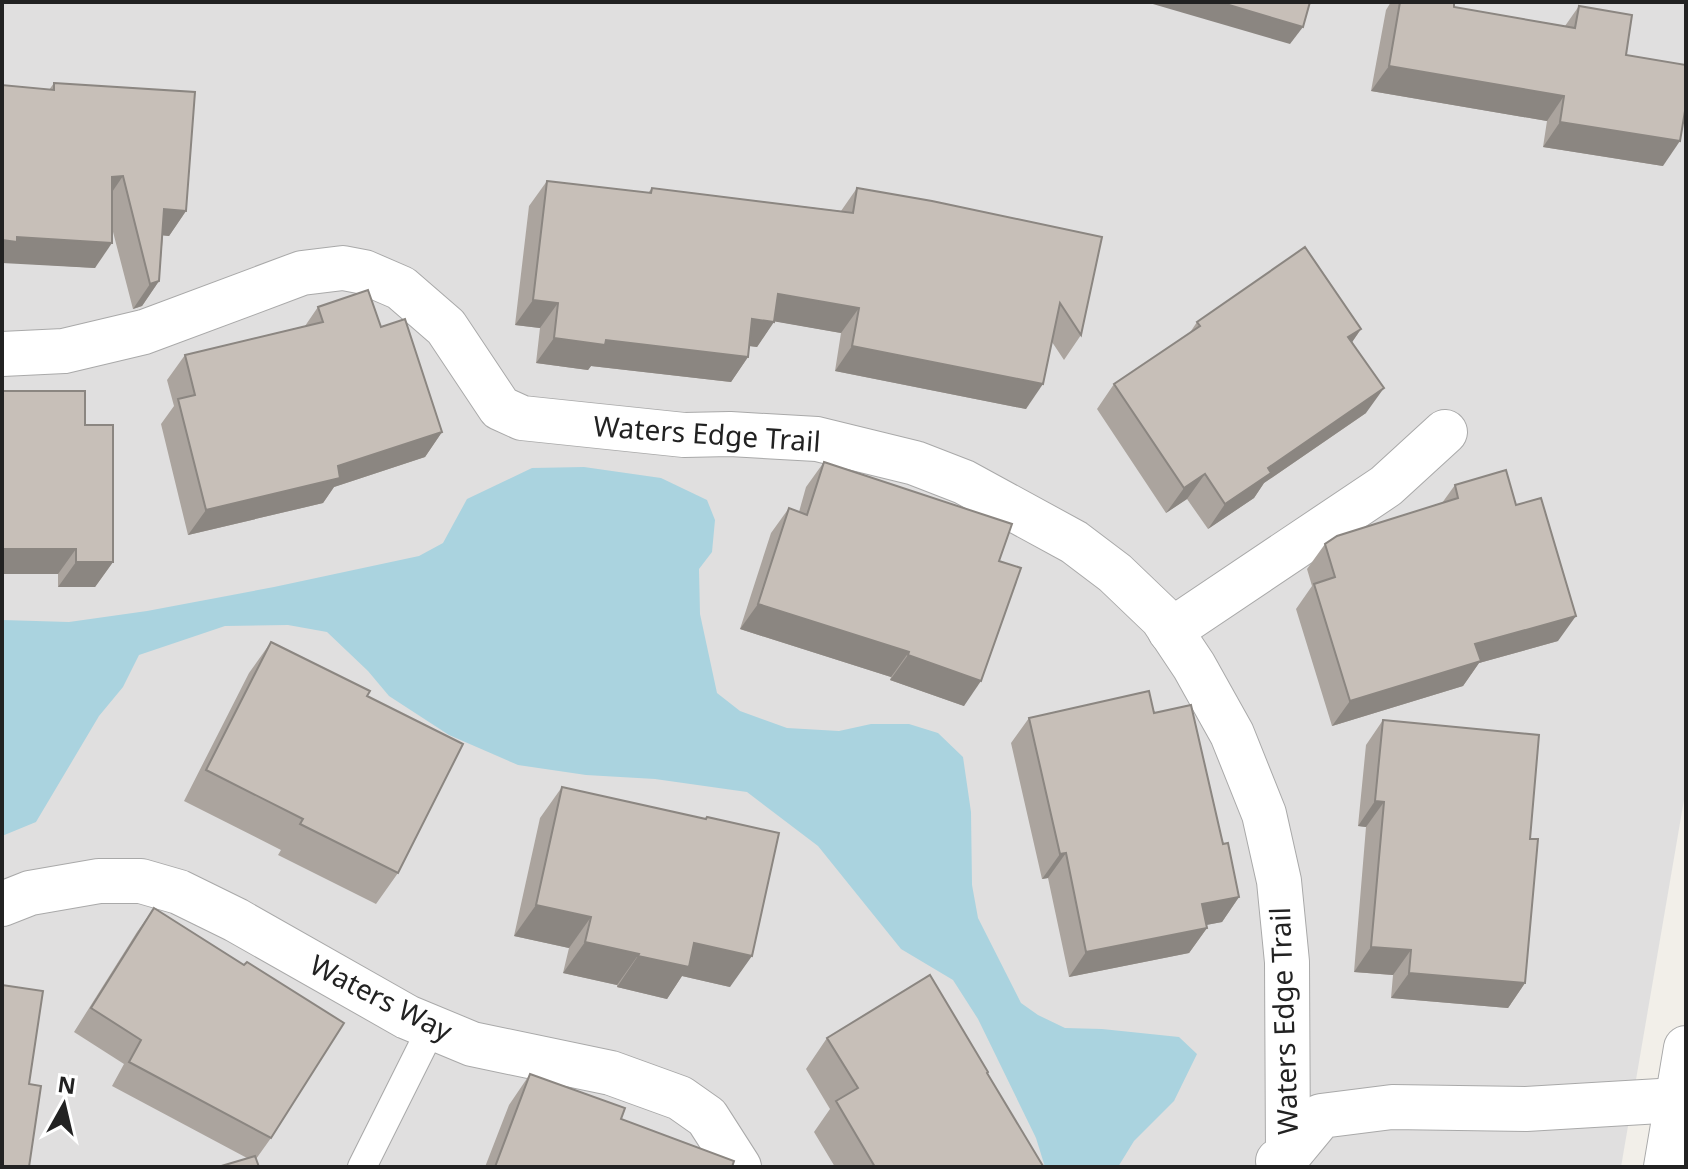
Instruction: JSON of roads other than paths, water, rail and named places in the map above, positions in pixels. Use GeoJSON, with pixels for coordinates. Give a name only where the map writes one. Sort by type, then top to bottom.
{"type":"FeatureCollection","features":[{"type":"Feature","properties":{"kind":"street","name":"Waters Edge Trail"},"geometry":{"type":"LineString","coordinates":[[2,354],[64,351],[144,332],[302,273],[343,268],[364,272],[401,288],[446,327],[500,408],[522,418],[684,435],[817,439],[915,463],[964,482],[1074,542],[1115,573],[1162,618],[1194,666],[1232,734],[1264,814],[1279,881],[1287,962],[1287,1163]]}},
{"type":"Feature","properties":{"kind":"street"},"geometry":{"type":"LineString","coordinates":[[1170,631],[1386,486],[1445,432]]}},
{"type":"Feature","properties":{"kind":"street","name":"Waters Way"},"geometry":{"type":"LineString","coordinates":[[2,904],[30,893],[99,881],[141,881],[179,892],[236,920],[407,1017],[472,1044],[611,1073],[680,1098],[707,1117],[739,1167]]}},
{"type":"Feature","properties":{"kind":"street"},"geometry":{"type":"LineString","coordinates":[[1666,1167],[1686,1048]]}},
{"type":"Feature","properties":{"kind":"street"},"geometry":{"type":"LineString","coordinates":[[1287,1163],[1321,1116],[1392,1107],[1526,1109],[1677,1100]]}},
{"type":"Feature","properties":{"kind":"lane"},"geometry":{"type":"LineString","coordinates":[[362,1167],[432,1027]]}},
{"type":"Feature","properties":{"kind":"water"},"geometry":{"type":"Polygon","coordinates":[[[584,467],[661,478],[707,500],[715,520],[712,552],[699,569],[700,614],[717,693],[740,711],[787,728],[839,731],[871,724],[909,724],[938,733],[963,757],[971,812],[972,885],[978,918],[1021,1003],[1065,1028],[1179,1037],[1197,1054],[1174,1101],[1134,1141],[1118,1167],[1045,1167],[1036,1138],[978,1019],[953,980],[901,949],[818,846],[747,792],[518,765],[449,735],[389,696],[327,632],[288,625],[225,626],[139,655],[123,687],[99,716],[36,822],[2,836],[2,620],[69,622],[147,611],[419,556],[443,543],[467,499],[532,468],[584,467]]]}}]}
